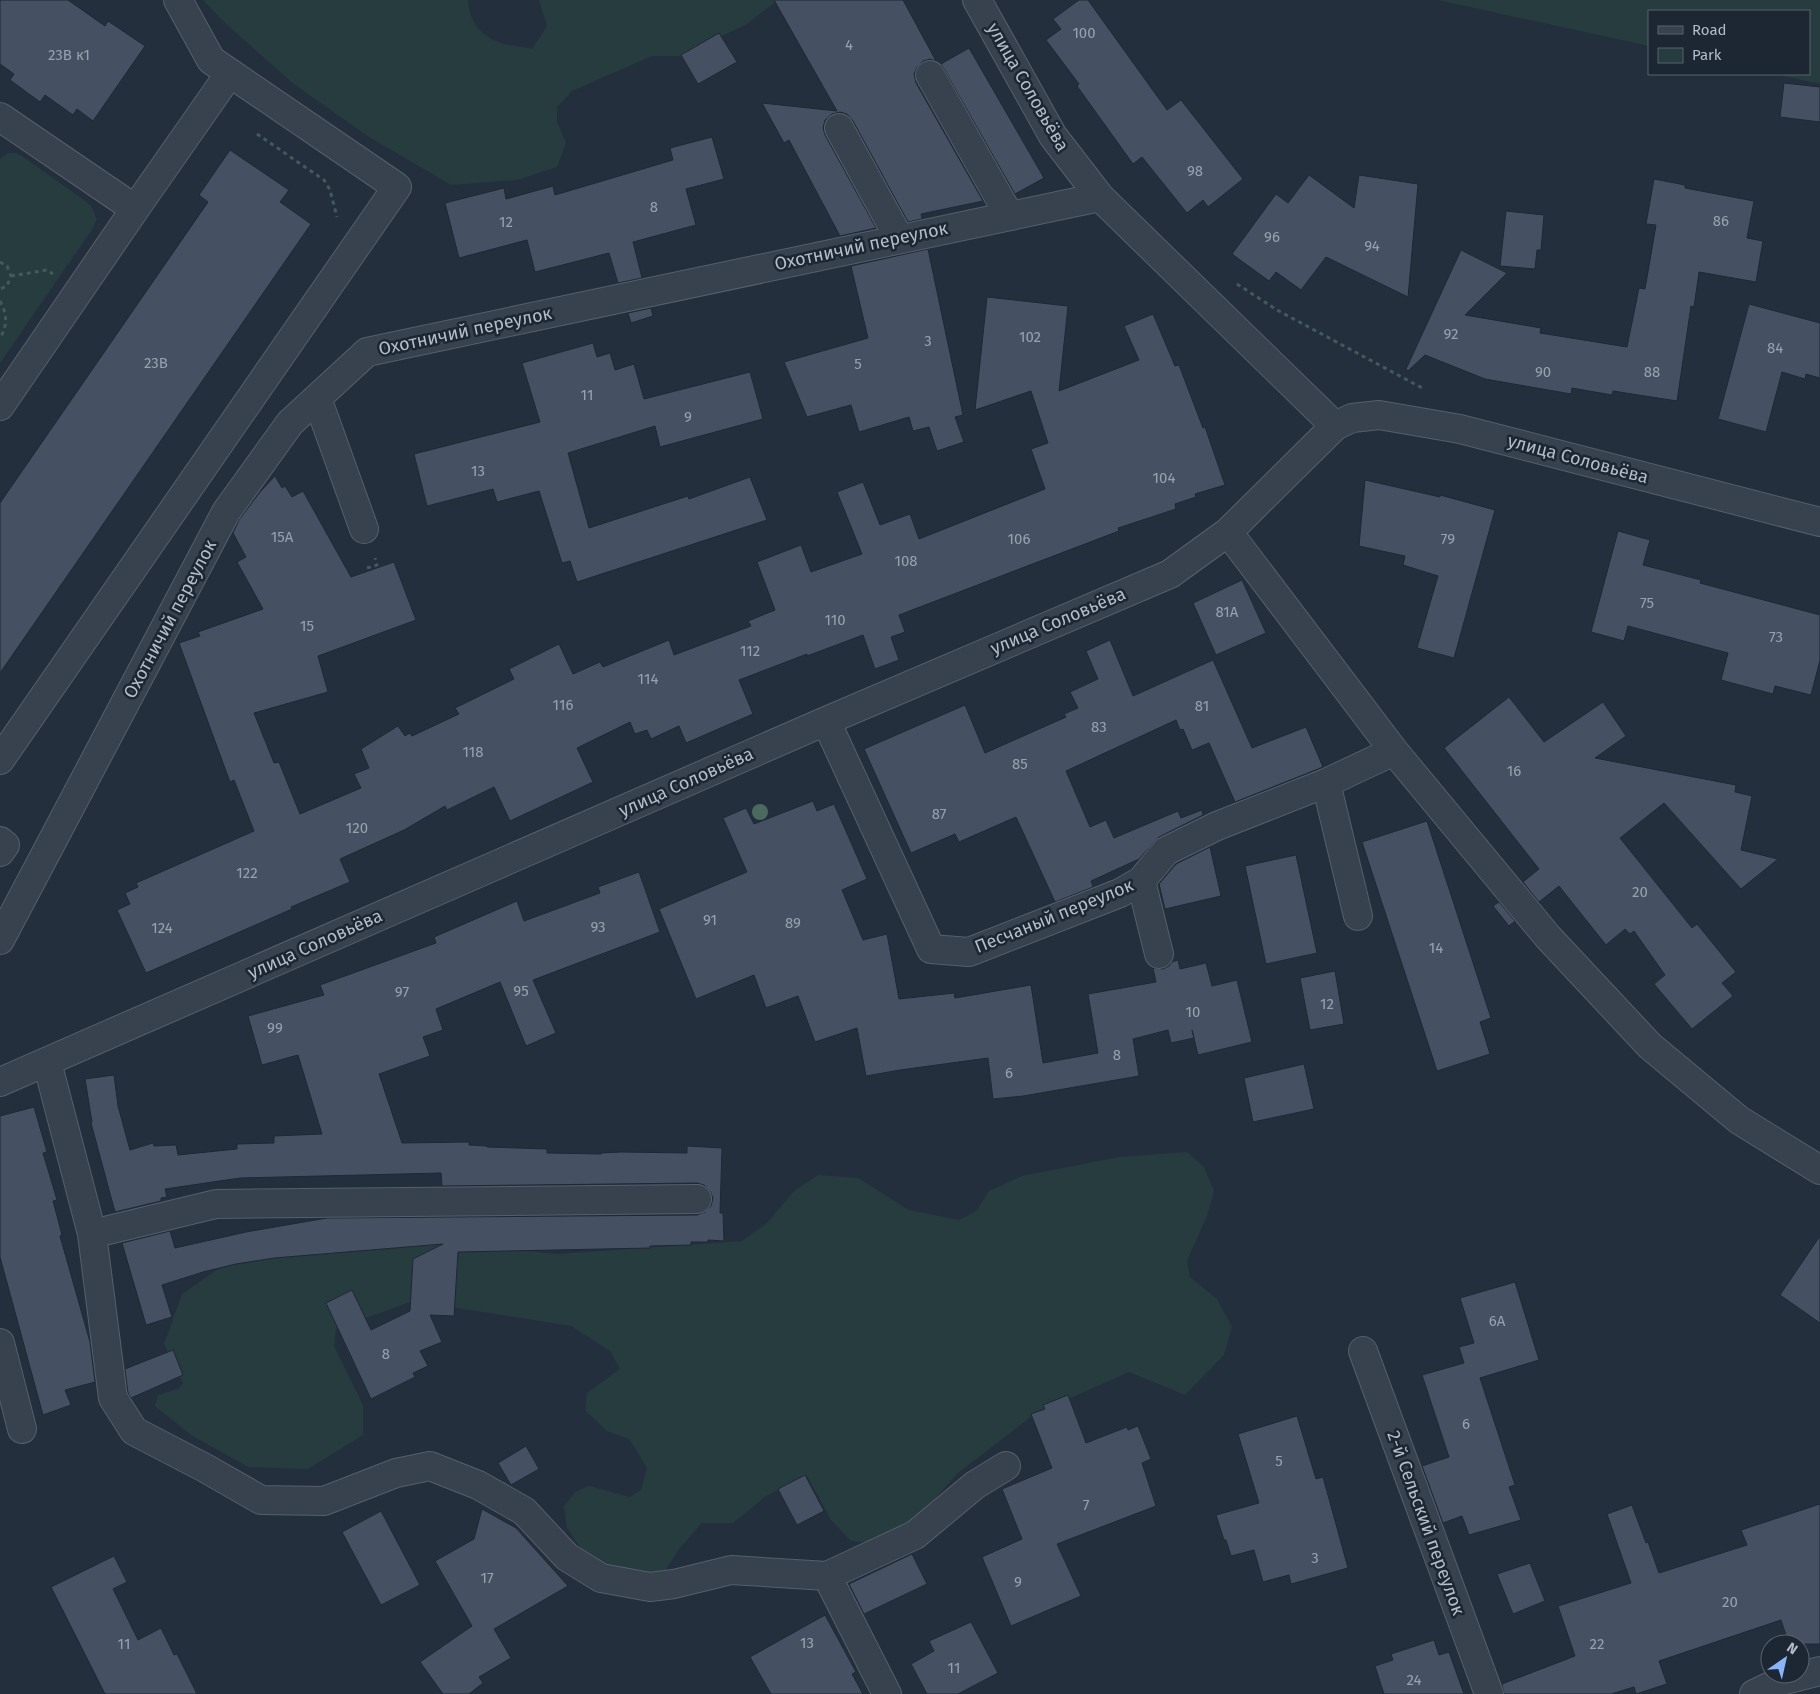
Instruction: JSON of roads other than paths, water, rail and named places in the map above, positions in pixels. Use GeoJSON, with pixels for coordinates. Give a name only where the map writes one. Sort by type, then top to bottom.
{"type":"FeatureCollection","features":[{"type":"Feature","properties":{"kind":"street"},"geometry":{"type":"LineString","coordinates":[[0,760],[397,187],[211,60],[178,0]]}},
{"type":"Feature","properties":{"kind":"street","name":"улица Соловьёва"},"geometry":{"type":"LineString","coordinates":[[987,5],[1053,136],[1100,197],[1335,426]]}},
{"type":"Feature","properties":{"kind":"street"},"geometry":{"type":"LineString","coordinates":[[0,406],[230,72]]}},
{"type":"Feature","properties":{"kind":"street"},"geometry":{"type":"LineString","coordinates":[[930,75],[1009,215]]}},
{"type":"Feature","properties":{"kind":"street"},"geometry":{"type":"LineString","coordinates":[[0,117],[135,209]]}},
{"type":"Feature","properties":{"kind":"street"},"geometry":{"type":"LineString","coordinates":[[839,128],[899,238]]}},
{"type":"Feature","properties":{"kind":"street","name":"Охотничий переулок"},"geometry":{"type":"LineString","coordinates":[[0,940],[226,512],[290,424],[367,352],[1100,197]]}},
{"type":"Feature","properties":{"kind":"street"},"geometry":{"type":"LineString","coordinates":[[317,398],[364,529]]}},
{"type":"Feature","properties":{"kind":"street","name":"улица Соловьёва"},"geometry":{"type":"LineString","coordinates":[[0,1082],[826,720],[1170,574],[1228,532],[1335,426],[1352,418],[1379,415],[1460,430],[1820,522]]}},
{"type":"Feature","properties":{"kind":"street"},"geometry":{"type":"LineString","coordinates":[[1228,532],[1394,751],[1548,937],[1650,1046],[1740,1120],[1820,1170]]}},
{"type":"Feature","properties":{"kind":"street","name":"Песчаный переулок"},"geometry":{"type":"LineString","coordinates":[[826,720],[931,949],[970,952],[1120,893],[1141,880],[1166,850],[1217,826],[1326,783],[1394,751]]}},
{"type":"Feature","properties":{"kind":"street"},"geometry":{"type":"LineString","coordinates":[[1326,783],[1358,916]]}},
{"type":"Feature","properties":{"kind":"street"},"geometry":{"type":"LineString","coordinates":[[0,841],[5,845],[0,852]]}},
{"type":"Feature","properties":{"kind":"street"},"geometry":{"type":"LineString","coordinates":[[1141,880],[1159,954]]}},
{"type":"Feature","properties":{"kind":"street"},"geometry":{"type":"LineString","coordinates":[[47,1062],[92,1234],[113,1398],[134,1431],[261,1500],[324,1501],[396,1473],[430,1466],[478,1485],[524,1511],[567,1557],[601,1578],[650,1587],[674,1584],[731,1570],[827,1576],[915,1535],[975,1485],[1006,1466]]}},
{"type":"Feature","properties":{"kind":"street"},"geometry":{"type":"LineString","coordinates":[[92,1234],[216,1204],[697,1199]]}},
{"type":"Feature","properties":{"kind":"street"},"geometry":{"type":"LineString","coordinates":[[0,1343],[22,1429]]}},
{"type":"Feature","properties":{"kind":"street","name":"2-й Сельский переулок"},"geometry":{"type":"LineString","coordinates":[[1363,1351],[1489,1694]]}},
{"type":"Feature","properties":{"kind":"street"},"geometry":{"type":"LineString","coordinates":[[827,1576],[887,1694]]}},
{"type":"Feature","properties":{"kind":"street"},"geometry":{"type":"LineString","coordinates":[[1754,1694],[1781,1681],[1820,1671]]}}]}
